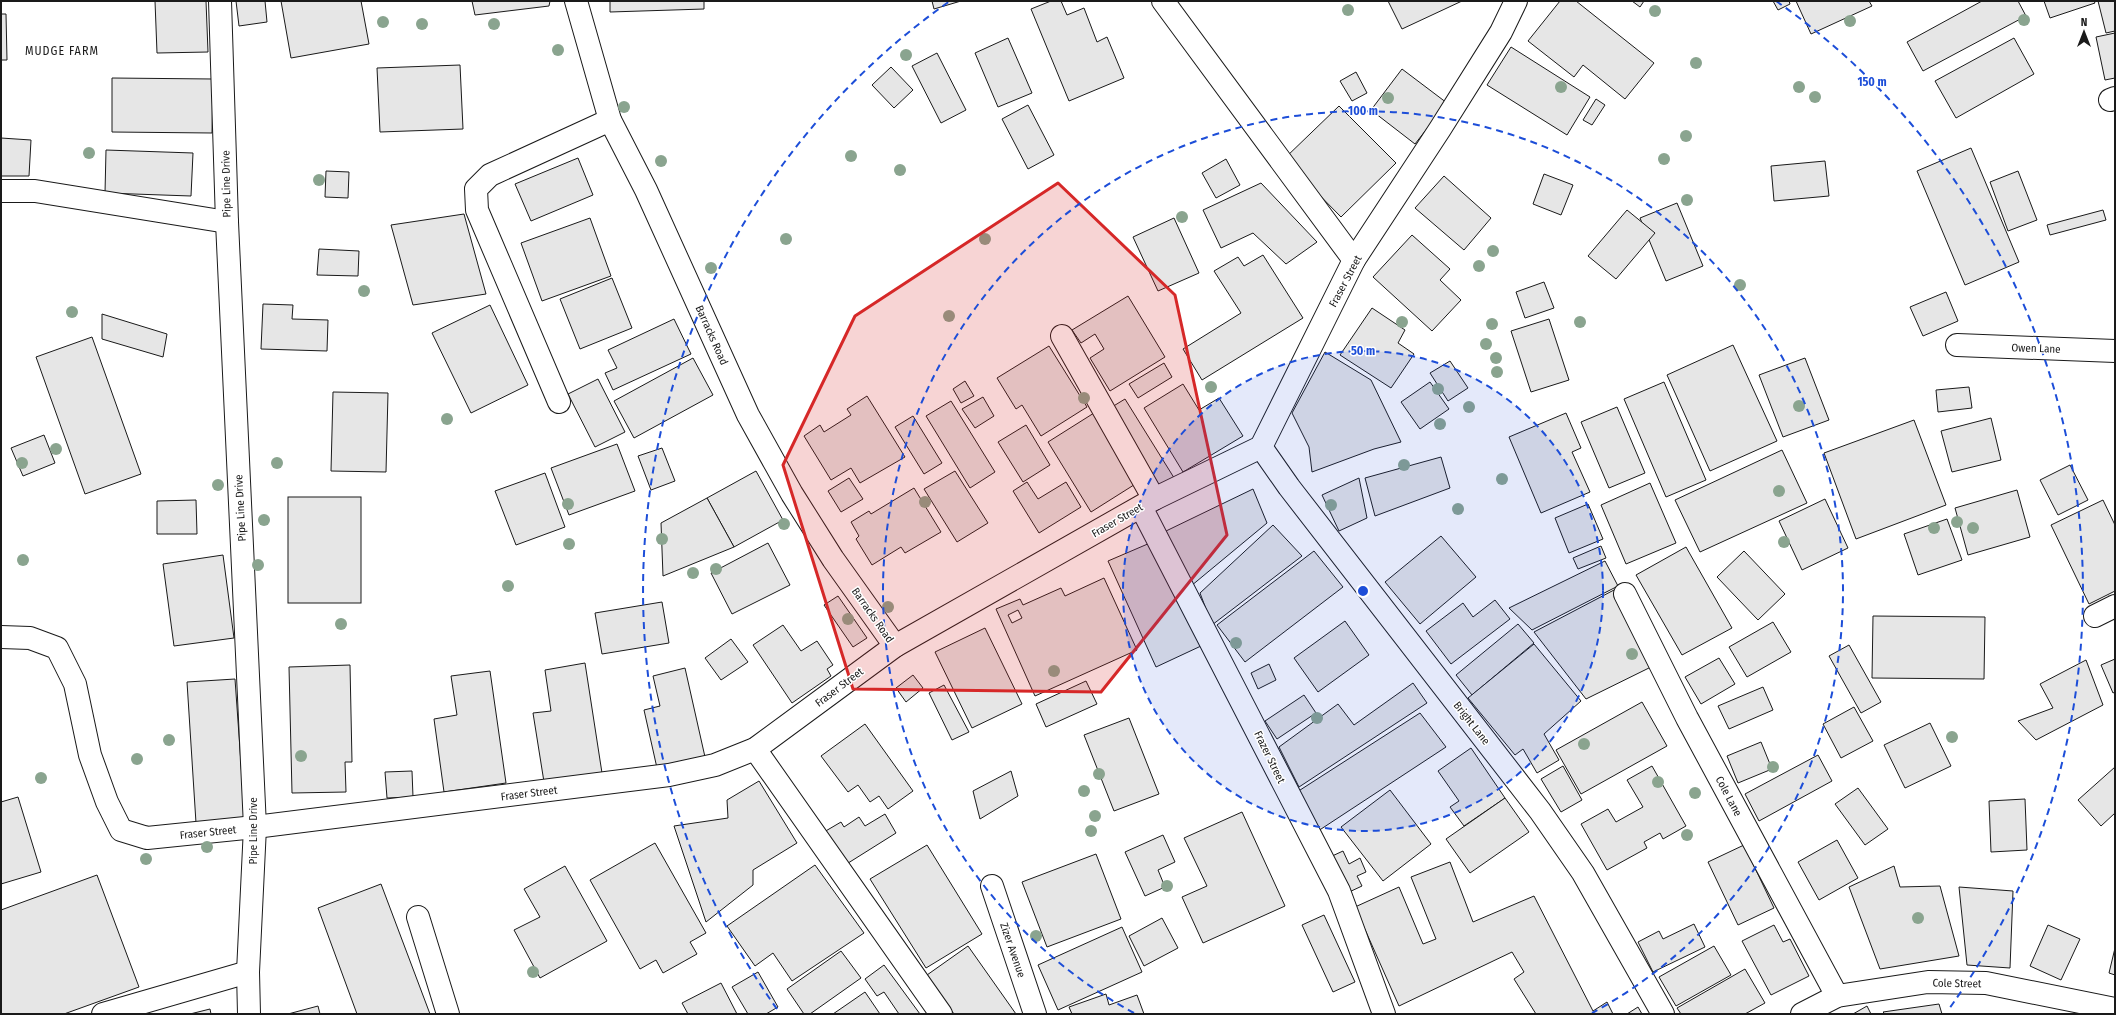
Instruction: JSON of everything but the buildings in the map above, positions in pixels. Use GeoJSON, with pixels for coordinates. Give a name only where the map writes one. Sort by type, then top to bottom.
{"type":"FeatureCollection","features":[{"type":"Feature","properties":{"kind":"street","name":"Pipe Line Drive"},"geometry":{"type":"LineString","coordinates":[[220,1],[227,222],[255,827],[248,972],[249,1014]]}},
{"type":"Feature","properties":{"kind":"street","name":"Barracks Road"},"geometry":{"type":"LineString","coordinates":[[576,1],[610,120],[646,190],[748,415],[792,494],[829,553],[895,646]]}},
{"type":"Feature","properties":{"kind":"street"},"geometry":{"type":"LineString","coordinates":[[1163,1],[1354,260]]}},
{"type":"Feature","properties":{"kind":"street","name":"Fraser Street"},"geometry":{"type":"LineString","coordinates":[[1,637],[30,638],[57,648],[75,684],[90,755],[107,802],[121,830],[147,838],[255,827],[668,775],[714,765],[755,749],[895,646],[1147,503],[1261,447],[1354,260],[1444,123],[1501,32],[1516,1]]}},
{"type":"Feature","properties":{"kind":"street"},"geometry":{"type":"LineString","coordinates":[[559,402],[477,210],[476,189],[490,175],[610,120]]}},
{"type":"Feature","properties":{"kind":"street"},"geometry":{"type":"LineString","coordinates":[[1,191],[35,191],[227,222]]}},
{"type":"Feature","properties":{"kind":"street","name":"Frazer Street"},"geometry":{"type":"LineString","coordinates":[[1062,336],[1147,503],[1339,891],[1384,1014]]}},
{"type":"Feature","properties":{"kind":"street","name":"Owen Lane"},"geometry":{"type":"LineString","coordinates":[[1957,345],[2115,351]]}},
{"type":"Feature","properties":{"kind":"street","name":"Bright Lane"},"geometry":{"type":"LineString","coordinates":[[1261,447],[1289,487],[1540,811],[1582,873],[1663,1014]]}},
{"type":"Feature","properties":{"kind":"street","name":"Cole Lane"},"geometry":{"type":"LineString","coordinates":[[1625,594],[1687,718],[1837,996]]}},
{"type":"Feature","properties":{"kind":"street"},"geometry":{"type":"LineString","coordinates":[[2095,616],[2115,606]]}},
{"type":"Feature","properties":{"kind":"street"},"geometry":{"type":"LineString","coordinates":[[755,749],[941,1014]]}},
{"type":"Feature","properties":{"kind":"street","name":"Zizer Avenue"},"geometry":{"type":"LineString","coordinates":[[992,886],[1035,1014]]}},
{"type":"Feature","properties":{"kind":"street"},"geometry":{"type":"LineString","coordinates":[[418,917],[448,1014]]}},
{"type":"Feature","properties":{"kind":"street"},"geometry":{"type":"LineString","coordinates":[[103,1014],[248,972]]}},
{"type":"Feature","properties":{"kind":"street","name":"Cole Street"},"geometry":{"type":"LineString","coordinates":[[1802,1014],[1837,996],[1928,982],[1986,983],[2115,1009]]}},
{"type":"Feature","properties":{"kind":"highlighted area"},"geometry":{"type":"Polygon","coordinates":[[[1058,183],[1175,295],[1227,535],[1101,692],[853,689],[783,465],[855,316],[1058,183]]]}},
{"type":"Feature","properties":{"kind":"district","name":"MUDGE FARM"},"geometry":{"type":"Point","coordinates":[62,51]}}]}
